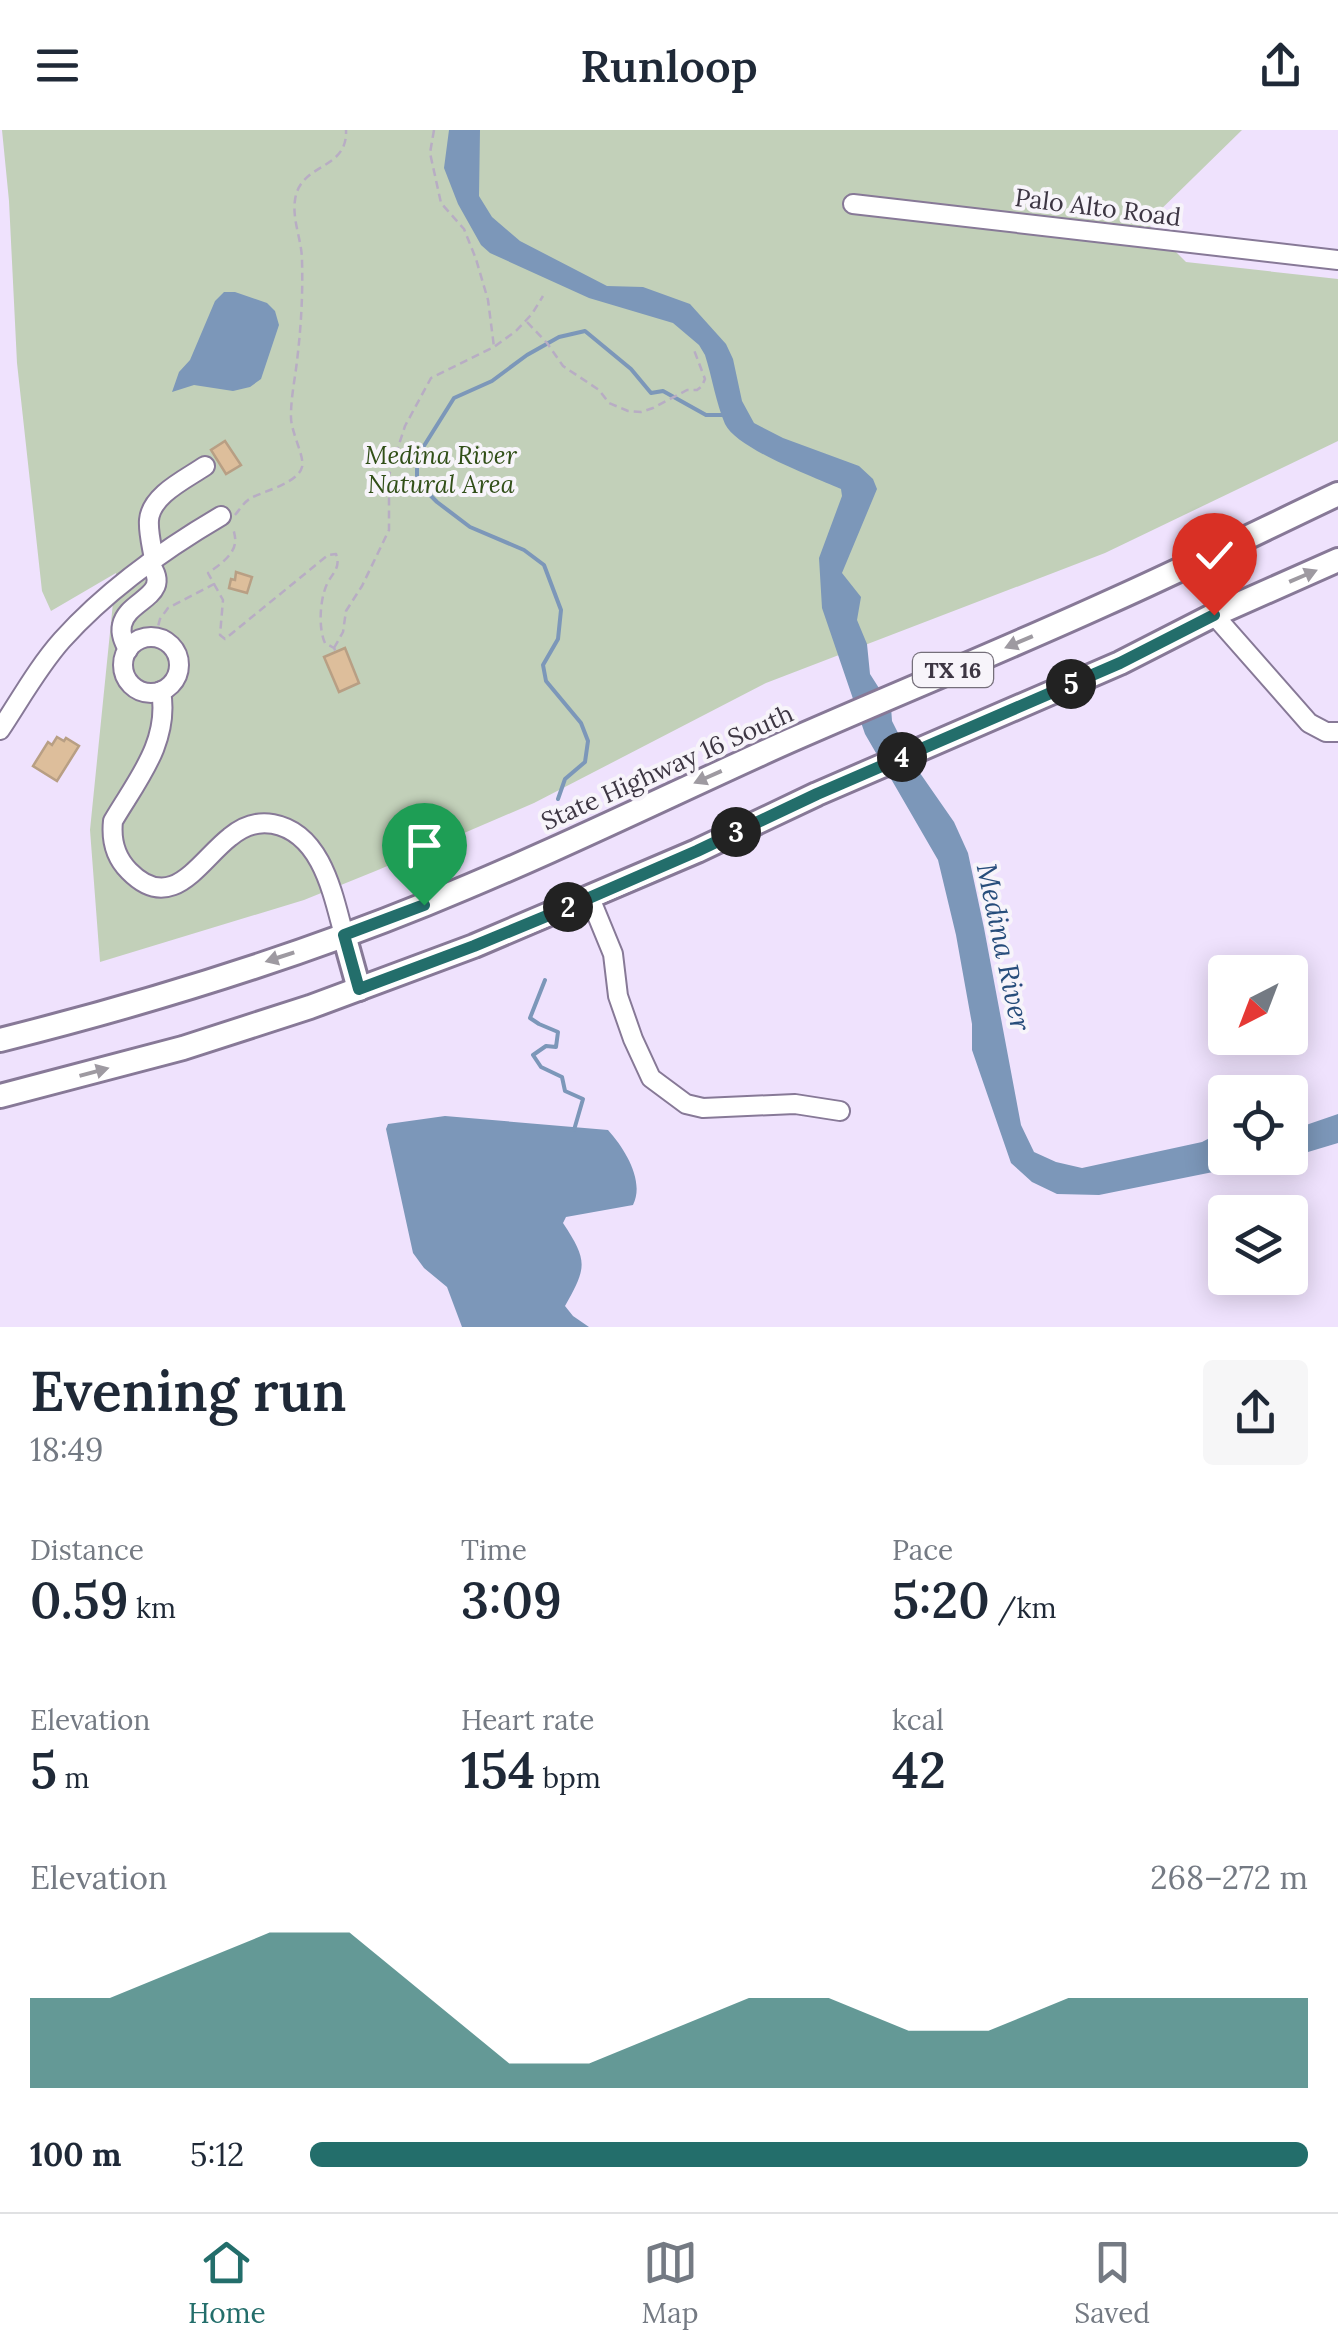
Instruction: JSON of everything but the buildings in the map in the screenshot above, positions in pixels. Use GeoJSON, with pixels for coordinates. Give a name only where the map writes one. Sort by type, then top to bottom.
{"type":"FeatureCollection","features":[{"type":"Feature","properties":{"kind":"main road","name":"State Highway 16 South"},"geometry":{"type":"LineString","coordinates":[[0,1040],[193,986],[344,935],[510,869],[797,738],[1108,603],[1338,494]]}},
{"type":"Feature","properties":{"kind":"main road","name":"TX 16"},"geometry":{"type":"LineString","coordinates":[[0,1096],[182,1048],[310,1008],[474,946],[1120,663],[1214,615],[1338,560]]}},
{"type":"Feature","properties":{"kind":"main road"},"geometry":{"type":"LineString","coordinates":[[344,935],[359,989]]}},
{"type":"Feature","properties":{"kind":"street","name":"Palo Alto Road"},"geometry":{"type":"LineString","coordinates":[[852,204],[1338,260]]}},
{"type":"Feature","properties":{"kind":"street"},"geometry":{"type":"LineString","coordinates":[[128,650],[122,637],[124,618],[155,588],[158,580],[152,561],[149,514],[156,500],[204,466]]}},
{"type":"Feature","properties":{"kind":"street"},"geometry":{"type":"LineString","coordinates":[[0,730],[60,643],[122,584],[221,516]]}},
{"type":"Feature","properties":{"kind":"street"},"geometry":{"type":"LineString","coordinates":[[1214,615],[1309,723],[1326,732],[1338,732]]}},
{"type":"Feature","properties":{"kind":"street"},"geometry":{"type":"LineString","coordinates":[[155,638],[172,648],[179,667],[170,686],[152,693],[142,692],[126,678],[124,659],[135,642],[155,638]]}},
{"type":"Feature","properties":{"kind":"street"},"geometry":{"type":"LineString","coordinates":[[161,691],[163,726],[157,747],[113,821],[116,853],[125,868],[149,885],[164,887],[194,874],[229,837],[249,825],[268,823],[286,828],[303,838],[317,856],[344,935]]}},
{"type":"Feature","properties":{"kind":"street"},"geometry":{"type":"LineString","coordinates":[[590,898],[612,954],[618,996],[651,1078],[686,1104],[703,1108],[794,1104],[840,1112]]}},
{"type":"Feature","properties":{"kind":"path"},"geometry":{"type":"LineString","coordinates":[[346,130],[346,145],[336,157],[309,175],[298,187],[294,200],[302,258],[302,308],[290,416],[302,467],[292,480],[251,498],[239,510],[232,525],[234,548],[208,573],[223,600],[220,636],[224,640],[328,555],[336,554],[338,568],[325,589],[321,631],[325,643],[335,650],[344,632],[346,611],[389,530],[389,476],[406,426],[431,378],[494,347],[516,331],[543,296]]}},
{"type":"Feature","properties":{"kind":"path"},"geometry":{"type":"LineString","coordinates":[[434,130],[430,153],[441,204],[464,229],[476,259],[488,300],[494,347]]}},
{"type":"Feature","properties":{"kind":"path"},"geometry":{"type":"LineString","coordinates":[[526,320],[563,366],[599,390],[610,403],[628,410],[641,412],[702,386],[705,379],[694,350]]}},
{"type":"Feature","properties":{"kind":"path"},"geometry":{"type":"LineString","coordinates":[[155,638],[168,608],[214,584]]}},
{"type":"Feature","properties":{"kind":"green space","name":"Medina River Natural Area"},"geometry":{"type":"Polygon","coordinates":[[[2,130],[1242,130],[1147,223],[1186,262],[1338,279],[1338,441],[1105,553],[766,683],[534,803],[378,870],[304,900],[100,962],[90,830],[116,573],[51,611],[42,591],[17,363],[2,130]]]}},
{"type":"Feature","properties":{"kind":"water"},"geometry":{"type":"Polygon","coordinates":[[[449,130],[480,130],[479,196],[492,217],[520,241],[607,286],[643,287],[690,304],[726,344],[742,401],[754,423],[859,466],[873,479],[877,489],[842,573],[861,597],[857,620],[867,644],[870,674],[891,707],[892,721],[913,763],[954,822],[968,853],[1021,1125],[1034,1152],[1082,1168],[1208,1139],[1208,1173],[1099,1195],[1057,1194],[1032,1182],[1011,1163],[972,1050],[972,1024],[938,860],[865,734],[822,608],[819,558],[842,496],[841,489],[777,461],[732,433],[722,416],[705,355],[673,323],[589,298],[490,253],[481,245],[458,204],[444,168],[449,130]]]}},
{"type":"Feature","properties":{"kind":"water"},"geometry":{"type":"Polygon","coordinates":[[[224,292],[267,303],[275,311],[279,325],[261,379],[250,387],[233,391],[194,385],[172,392],[215,301],[224,292]]]}},
{"type":"Feature","properties":{"kind":"water"},"geometry":{"type":"Polygon","coordinates":[[[1338,1114],[1338,1143],[1308,1152],[1308,1124],[1338,1114]]]}},
{"type":"Feature","properties":{"kind":"water"},"geometry":{"type":"Polygon","coordinates":[[[445,1116],[608,1130],[621,1146],[635,1176],[633,1205],[566,1217],[563,1223],[582,1264],[565,1306],[589,1327],[462,1327],[447,1287],[413,1253],[386,1129],[388,1124],[445,1116]]]}},
{"type":"Feature","properties":{"kind":"waterway"},"geometry":{"type":"LineString","coordinates":[[558,799],[565,779],[585,762],[588,741],[581,723],[546,681],[543,665],[558,639],[561,610],[544,565],[524,550],[470,527],[437,502],[417,482],[417,457],[454,398],[492,381],[559,337],[585,331],[631,369],[651,393],[663,391],[706,415],[727,415]]}},
{"type":"Feature","properties":{"kind":"waterway"},"geometry":{"type":"LineString","coordinates":[[545,980],[530,1018],[558,1032],[556,1047],[546,1046],[533,1055],[541,1067],[562,1077],[565,1091],[583,1099],[574,1130]]}},
{"type":"Feature","properties":{"kind":"route"},"geometry":{"type":"LineString","coordinates":[[424,905],[344,935],[359,989],[474,946],[697,851],[817,794],[1120,663],[1214,615]]}},
{"type":"Feature","properties":{"kind":"water label","name":"Medina River"},"geometry":{"type":"Point","coordinates":[1004,947]}}]}
